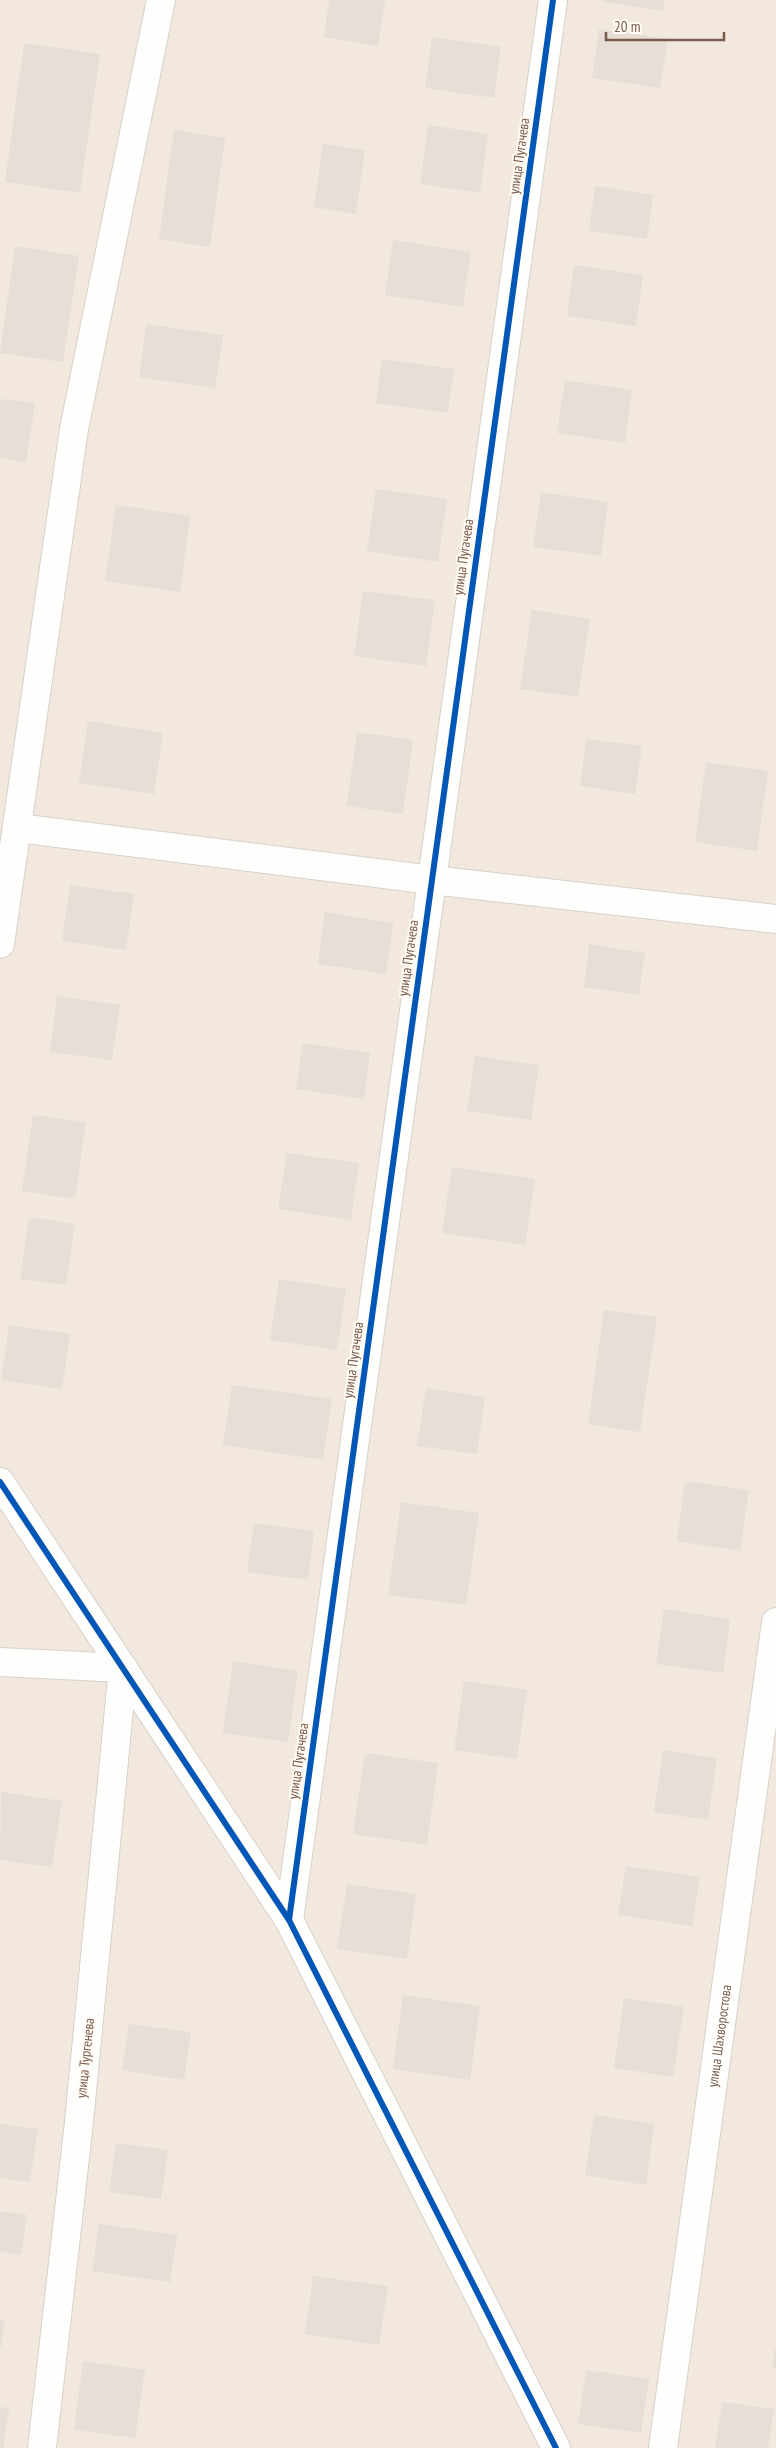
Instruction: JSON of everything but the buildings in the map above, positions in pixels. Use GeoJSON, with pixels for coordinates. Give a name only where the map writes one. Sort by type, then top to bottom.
{"type":"FeatureCollection","features":[{"type":"Feature","properties":{"kind":"street"},"geometry":{"type":"LineString","coordinates":[[0,944],[74,429],[161,0]]}},
{"type":"Feature","properties":{"kind":"street","name":"улица Пугачева"},"geometry":{"type":"LineString","coordinates":[[289,1920],[553,0]]}},
{"type":"Feature","properties":{"kind":"street"},"geometry":{"type":"LineString","coordinates":[[18,828],[432,880],[776,919]]}},
{"type":"Feature","properties":{"kind":"street"},"geometry":{"type":"LineString","coordinates":[[0,1482],[289,1920],[556,2448]]}},
{"type":"Feature","properties":{"kind":"street","name":"улица Шахворостова"},"geometry":{"type":"LineString","coordinates":[[663,2448],[776,1622]]}},
{"type":"Feature","properties":{"kind":"street"},"geometry":{"type":"LineString","coordinates":[[0,1662],[123,1668]]}},
{"type":"Feature","properties":{"kind":"street","name":"улица Тургенева"},"geometry":{"type":"LineString","coordinates":[[42,2448],[79,2122],[123,1668]]}},
{"type":"Feature","properties":{"kind":"shaded area"},"geometry":{"type":"Polygon","coordinates":[[[0,0],[776,0],[776,2448],[0,2448],[0,0]]]}},
{"type":"Feature","properties":{"kind":"cycle path"},"geometry":{"type":"LineString","coordinates":[[289,1920],[553,0]]}},
{"type":"Feature","properties":{"kind":"cycle path"},"geometry":{"type":"LineString","coordinates":[[0,1482],[289,1920],[556,2448]]}}]}
